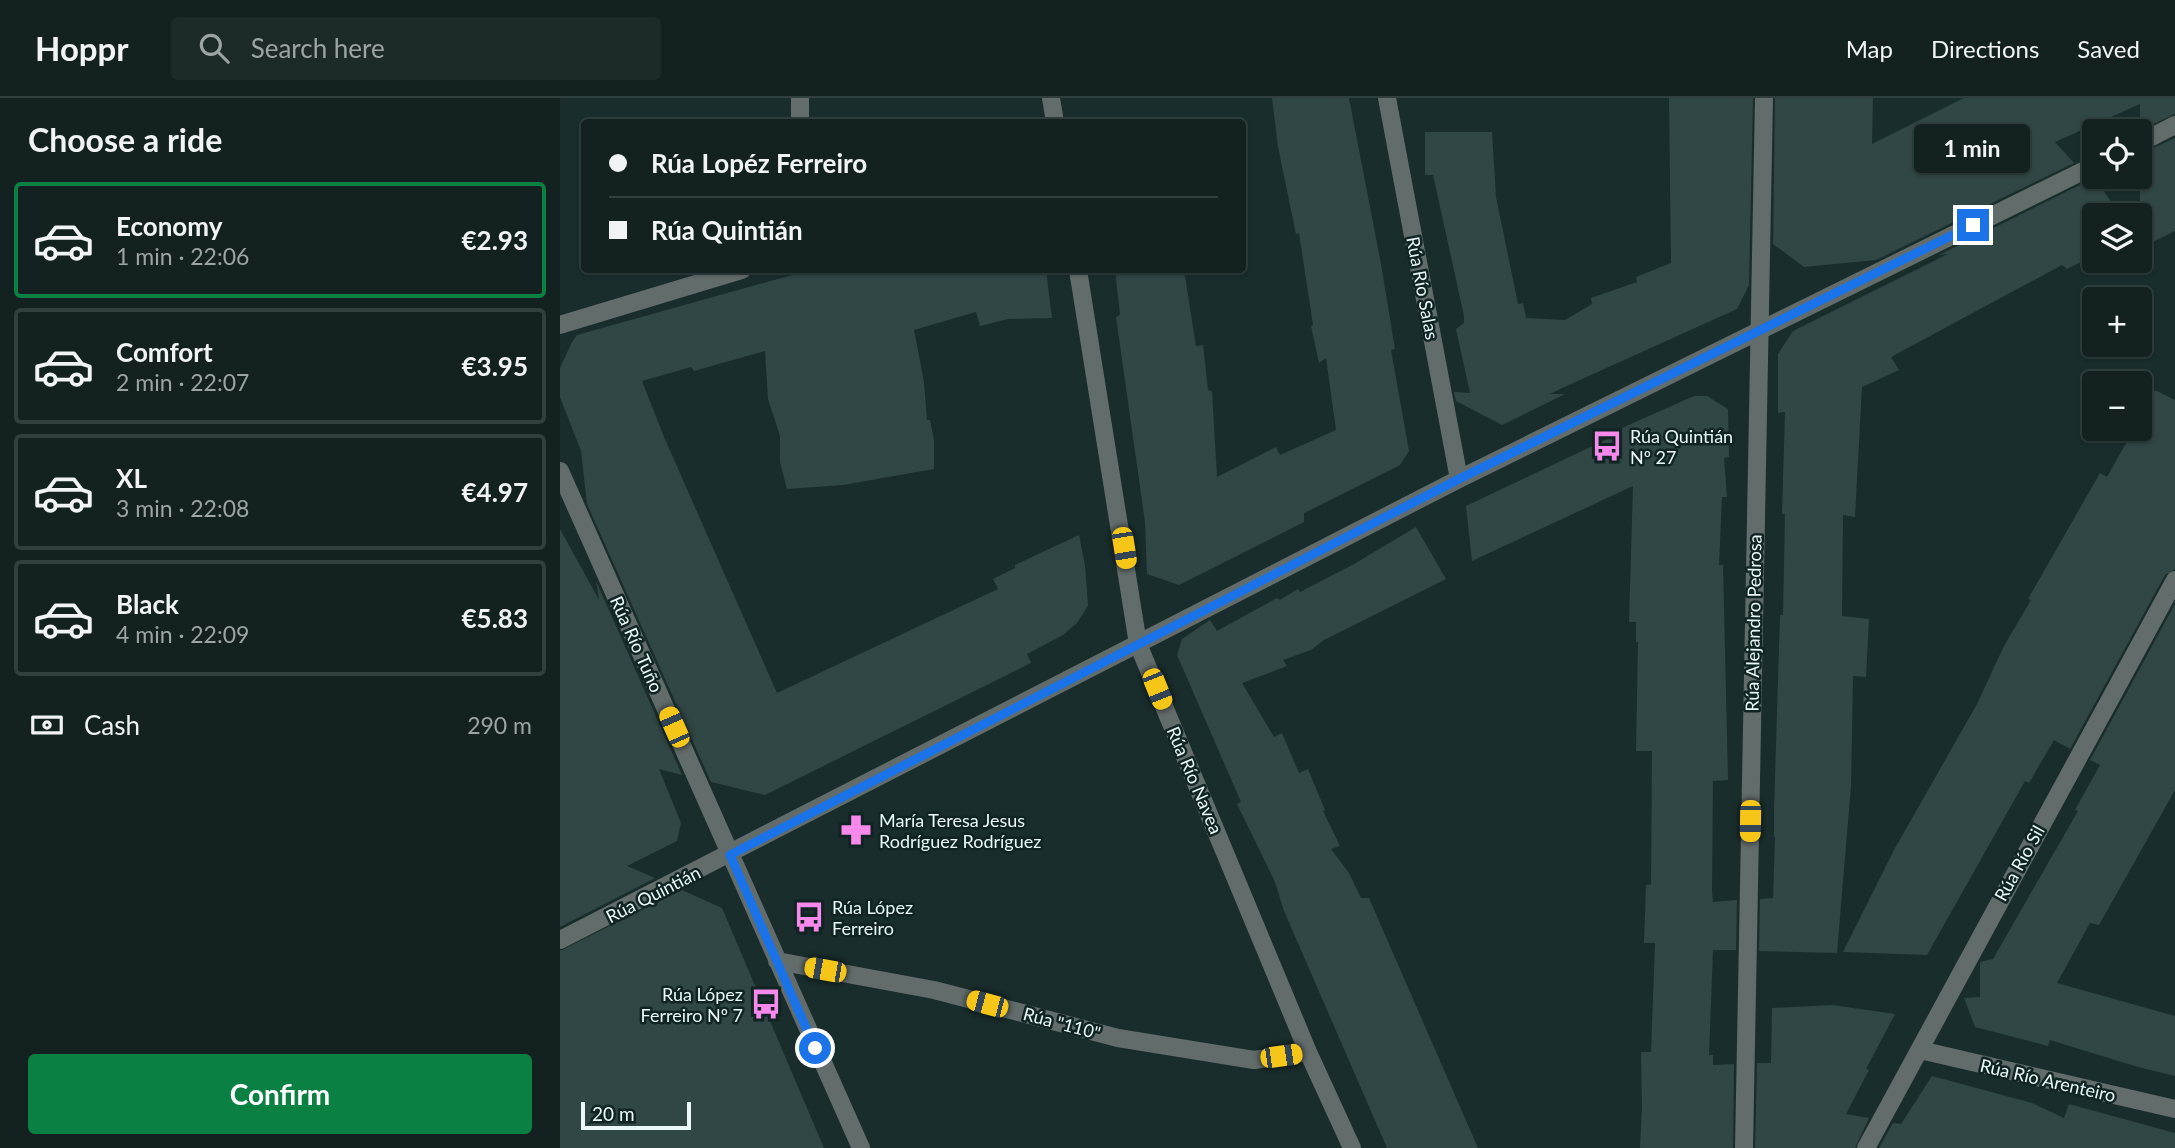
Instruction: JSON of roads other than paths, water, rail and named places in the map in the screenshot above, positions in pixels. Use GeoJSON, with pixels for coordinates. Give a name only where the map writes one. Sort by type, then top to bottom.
{"type":"FeatureCollection","features":[{"type":"Feature","properties":{"kind":"street"},"geometry":{"type":"LineString","coordinates":[[800,98],[800,119]]}},
{"type":"Feature","properties":{"kind":"street"},"geometry":{"type":"LineString","coordinates":[[1051,98],[1054,119]]}},
{"type":"Feature","properties":{"kind":"street","name":"Rúa Río Salas"},"geometry":{"type":"LineString","coordinates":[[1387,98],[1459,479]]}},
{"type":"Feature","properties":{"kind":"street","name":"Rúa Alejandro Pedrosa"},"geometry":{"type":"LineString","coordinates":[[1744,1148],[1764,98]]}},
{"type":"Feature","properties":{"kind":"street"},"geometry":{"type":"LineString","coordinates":[[2152,137],[2175,125]]}},
{"type":"Feature","properties":{"kind":"street","name":"Rúa Quintián"},"geometry":{"type":"LineString","coordinates":[[560,940],[1459,479],[2082,171]]}},
{"type":"Feature","properties":{"kind":"street"},"geometry":{"type":"LineString","coordinates":[[560,325],[732,273]]}},
{"type":"Feature","properties":{"kind":"street","name":"Rúa Río Navea"},"geometry":{"type":"LineString","coordinates":[[1078,273],[1138,644],[1308,1052],[1352,1148]]}},
{"type":"Feature","properties":{"kind":"street","name":"Rúa Río Tuño"},"geometry":{"type":"LineString","coordinates":[[560,471],[861,1148]]}},
{"type":"Feature","properties":{"kind":"street","name":"Rúa Río Sil"},"geometry":{"type":"LineString","coordinates":[[1866,1148],[2175,580]]}},
{"type":"Feature","properties":{"kind":"street","name":"Rúa \"110\""},"geometry":{"type":"LineString","coordinates":[[777,961],[934,990],[1118,1038],[1254,1060],[1308,1052]]}},
{"type":"Feature","properties":{"kind":"street","name":"Rúa Río Arenteiro"},"geometry":{"type":"LineString","coordinates":[[1920,1050],[2175,1109]]}},
{"type":"Feature","properties":{"kind":"place","name":"Rúa Quintián Nº 27"},"geometry":{"type":"Point","coordinates":[1607,446]}},
{"type":"Feature","properties":{"kind":"place","name":"María Teresa Jesus Rodríguez Rodríguez"},"geometry":{"type":"Point","coordinates":[856,830]}},
{"type":"Feature","properties":{"kind":"place","name":"Rúa López Ferreiro"},"geometry":{"type":"Point","coordinates":[809,917]}},
{"type":"Feature","properties":{"kind":"place","name":"Rúa López Ferreiro Nº 7"},"geometry":{"type":"Point","coordinates":[766,1004]}}]}
